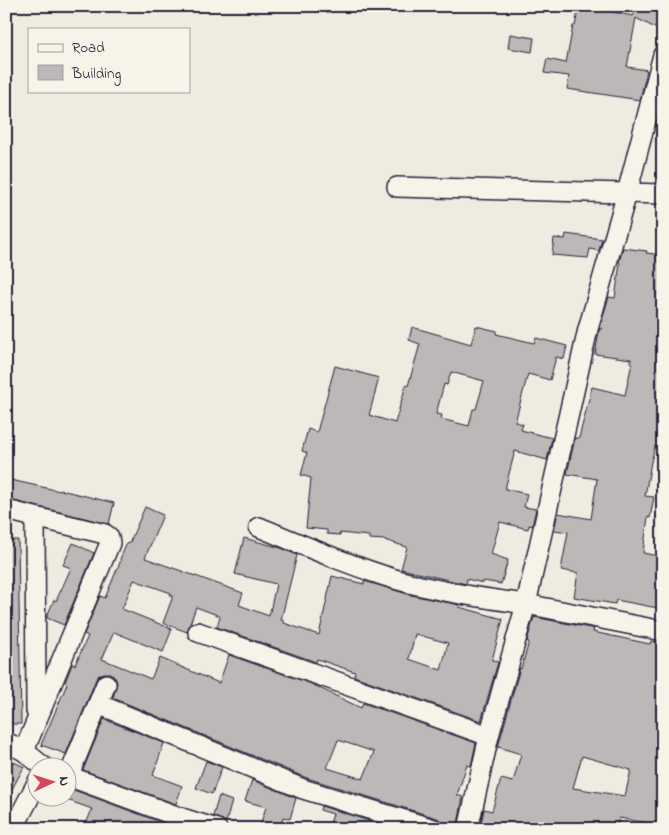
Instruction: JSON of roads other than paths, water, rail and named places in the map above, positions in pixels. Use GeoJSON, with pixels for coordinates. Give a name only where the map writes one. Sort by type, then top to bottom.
{"type":"FeatureCollection","features":[{"type":"Feature","properties":{"kind":"street"},"geometry":{"type":"LineString","coordinates":[[468,829],[489,736],[526,604],[588,329],[627,193],[663,55]]}},
{"type":"Feature","properties":{"kind":"street"},"geometry":{"type":"LineString","coordinates":[[397,187],[663,194]]}},
{"type":"Feature","properties":{"kind":"street"},"geometry":{"type":"LineString","coordinates":[[6,510],[104,534],[109,537],[110,543],[24,751]]}},
{"type":"Feature","properties":{"kind":"street"},"geometry":{"type":"LineString","coordinates":[[35,518],[36,721]]}},
{"type":"Feature","properties":{"kind":"street"},"geometry":{"type":"LineString","coordinates":[[259,527],[327,555],[400,580],[443,591],[526,604],[663,631]]}},
{"type":"Feature","properties":{"kind":"street"},"geometry":{"type":"LineString","coordinates":[[198,632],[489,736]]}},
{"type":"Feature","properties":{"kind":"street"},"geometry":{"type":"LineString","coordinates":[[106,684],[68,776],[217,829]]}},
{"type":"Feature","properties":{"kind":"street"},"geometry":{"type":"LineString","coordinates":[[98,704],[303,789],[434,829]]}},
{"type":"Feature","properties":{"kind":"street"},"geometry":{"type":"LineString","coordinates":[[6,742],[24,751],[31,758]]}},
{"type":"Feature","properties":{"kind":"street"},"geometry":{"type":"LineString","coordinates":[[13,829],[28,801]]}}]}
